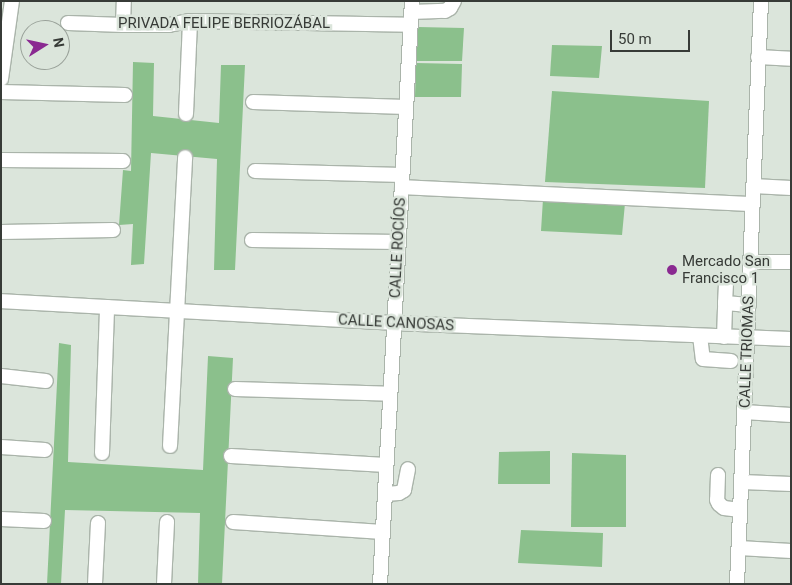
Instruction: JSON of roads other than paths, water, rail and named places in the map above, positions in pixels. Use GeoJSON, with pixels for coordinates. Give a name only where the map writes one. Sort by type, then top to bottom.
{"type":"FeatureCollection","features":[{"type":"Feature","properties":{"kind":"street"},"geometry":{"type":"LineString","coordinates":[[1,79],[12,1]]}},
{"type":"Feature","properties":{"kind":"street"},"geometry":{"type":"LineString","coordinates":[[123,25],[124,1]]}},
{"type":"Feature","properties":{"kind":"street","name":"PRIVADA FELIPE BERRIOZÁBAL"},"geometry":{"type":"LineString","coordinates":[[70,23],[169,25],[190,21],[411,13],[445,11],[450,8],[454,1]]}},
{"type":"Feature","properties":{"kind":"street","name":"CALLE TRIOMAS"},"geometry":{"type":"LineString","coordinates":[[737,584],[761,1]]}},
{"type":"Feature","properties":{"kind":"street","name":"CALLE ROCÍOS"},"geometry":{"type":"LineString","coordinates":[[380,584],[411,13]]}},
{"type":"Feature","properties":{"kind":"street"},"geometry":{"type":"LineString","coordinates":[[186,114],[190,21]]}},
{"type":"Feature","properties":{"kind":"street"},"geometry":{"type":"LineString","coordinates":[[758,57],[791,59]]}},
{"type":"Feature","properties":{"kind":"street"},"geometry":{"type":"LineString","coordinates":[[1,92],[125,95]]}},
{"type":"Feature","properties":{"kind":"street"},"geometry":{"type":"LineString","coordinates":[[253,102],[406,107]]}},
{"type":"Feature","properties":{"kind":"street"},"geometry":{"type":"LineString","coordinates":[[170,446],[186,157]]}},
{"type":"Feature","properties":{"kind":"street"},"geometry":{"type":"LineString","coordinates":[[1,160],[123,161]]}},
{"type":"Feature","properties":{"kind":"street"},"geometry":{"type":"LineString","coordinates":[[255,171],[753,204]]}},
{"type":"Feature","properties":{"kind":"street"},"geometry":{"type":"LineString","coordinates":[[753,186],[791,188]]}},
{"type":"Feature","properties":{"kind":"street"},"geometry":{"type":"LineString","coordinates":[[1,232],[113,230]]}},
{"type":"Feature","properties":{"kind":"street"},"geometry":{"type":"LineString","coordinates":[[252,240],[399,242]]}},
{"type":"Feature","properties":{"kind":"street"},"geometry":{"type":"LineString","coordinates":[[750,262],[791,262]]}},
{"type":"Feature","properties":{"kind":"street"},"geometry":{"type":"LineString","coordinates":[[724,336],[726,282]]}},
{"type":"Feature","properties":{"kind":"street","name":"CALLE CANOSAS"},"geometry":{"type":"LineString","coordinates":[[1,301],[394,323],[791,339]]}},
{"type":"Feature","properties":{"kind":"street"},"geometry":{"type":"LineString","coordinates":[[725,303],[748,305]]}},
{"type":"Feature","properties":{"kind":"street"},"geometry":{"type":"LineString","coordinates":[[102,453],[107,307]]}},
{"type":"Feature","properties":{"kind":"street"},"geometry":{"type":"LineString","coordinates":[[700,336],[703,359],[731,361]]}},
{"type":"Feature","properties":{"kind":"street"},"geometry":{"type":"LineString","coordinates":[[1,376],[46,380]]}},
{"type":"Feature","properties":{"kind":"street"},"geometry":{"type":"LineString","coordinates":[[235,389],[390,394]]}},
{"type":"Feature","properties":{"kind":"street"},"geometry":{"type":"LineString","coordinates":[[744,412],[791,415]]}},
{"type":"Feature","properties":{"kind":"street"},"geometry":{"type":"LineString","coordinates":[[1,447],[45,450]]}},
{"type":"Feature","properties":{"kind":"street"},"geometry":{"type":"LineString","coordinates":[[231,456],[386,465]]}},
{"type":"Feature","properties":{"kind":"street"},"geometry":{"type":"LineString","coordinates":[[385,494],[399,493],[404,490],[408,469]]}},
{"type":"Feature","properties":{"kind":"street"},"geometry":{"type":"LineString","coordinates":[[718,474],[717,500],[719,504],[724,508],[740,510]]}},
{"type":"Feature","properties":{"kind":"street"},"geometry":{"type":"LineString","coordinates":[[742,482],[791,484]]}},
{"type":"Feature","properties":{"kind":"street"},"geometry":{"type":"LineString","coordinates":[[1,519],[44,521]]}},
{"type":"Feature","properties":{"kind":"street"},"geometry":{"type":"LineString","coordinates":[[164,584],[167,522]]}},
{"type":"Feature","properties":{"kind":"street"},"geometry":{"type":"LineString","coordinates":[[233,522],[382,532]]}},
{"type":"Feature","properties":{"kind":"street"},"geometry":{"type":"LineString","coordinates":[[95,584],[98,523]]}},
{"type":"Feature","properties":{"kind":"street"},"geometry":{"type":"LineString","coordinates":[[739,548],[791,551]]}},
{"type":"Feature","properties":{"kind":"place","name":"Mercado San Francisco 1"},"geometry":{"type":"Point","coordinates":[672,270]}}]}
